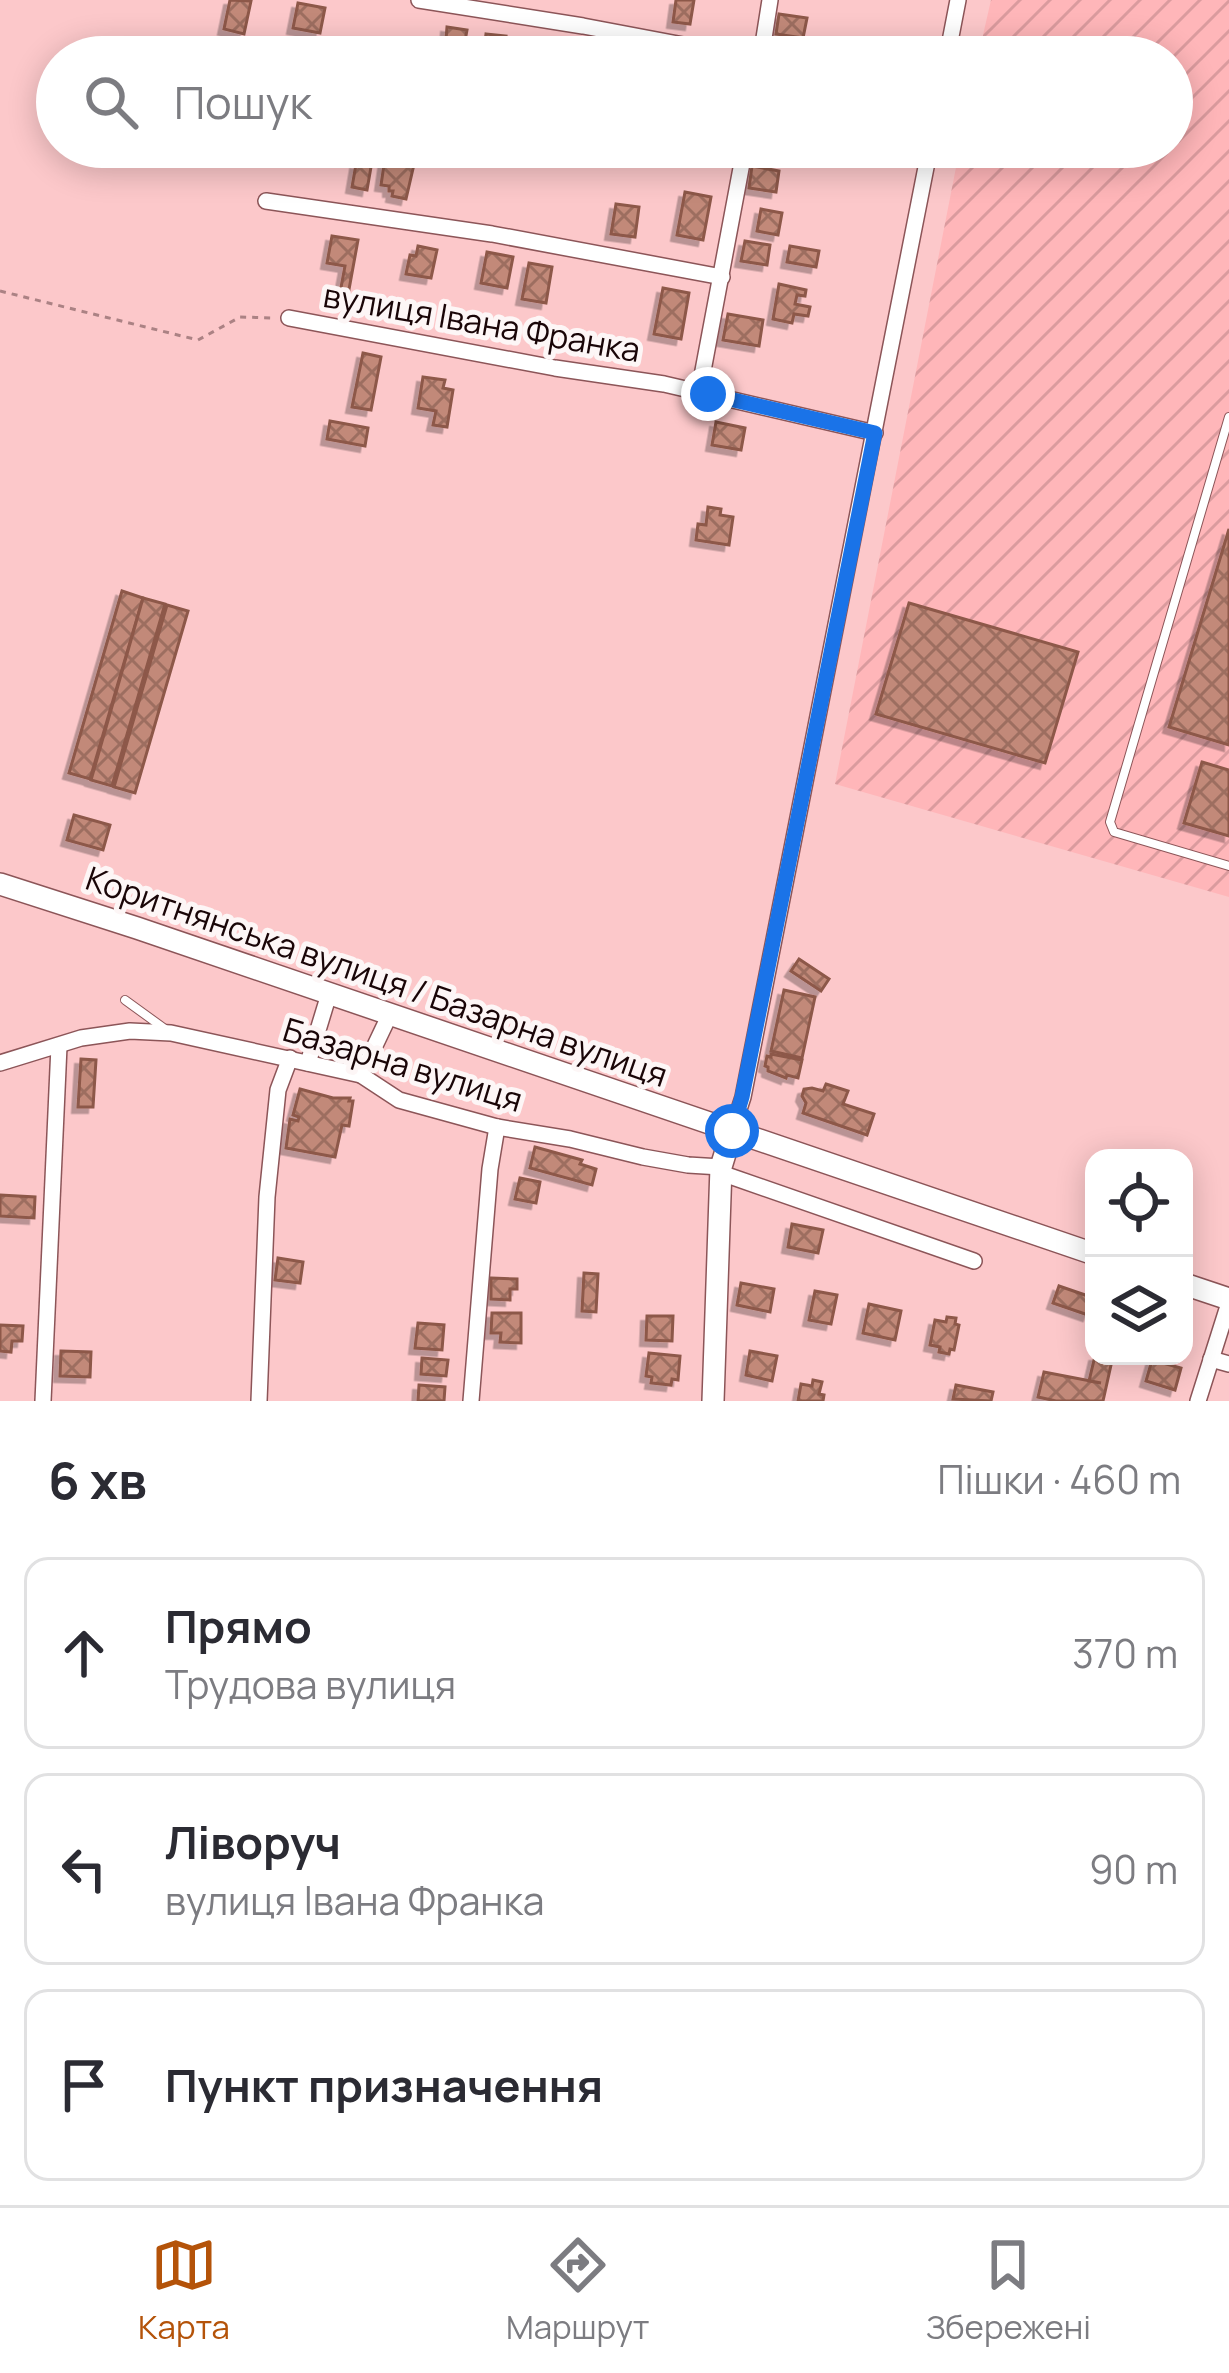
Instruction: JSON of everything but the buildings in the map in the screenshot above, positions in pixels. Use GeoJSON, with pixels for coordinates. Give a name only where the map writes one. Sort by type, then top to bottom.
{"type":"FeatureCollection","features":[{"type":"Feature","properties":{"kind":"street"},"geometry":{"type":"LineString","coordinates":[[419,0],[636,36]]}},
{"type":"Feature","properties":{"kind":"street"},"geometry":{"type":"LineString","coordinates":[[764,36],[770,0]]}},
{"type":"Feature","properties":{"kind":"street"},"geometry":{"type":"LineString","coordinates":[[951,36],[958,0]]}},
{"type":"Feature","properties":{"kind":"street"},"geometry":{"type":"LineString","coordinates":[[708,394],[702,376],[741,168]]}},
{"type":"Feature","properties":{"kind":"street"},"geometry":{"type":"LineString","coordinates":[[713,1401],[721,1170],[747,1074],[926,168]]}},
{"type":"Feature","properties":{"kind":"street"},"geometry":{"type":"LineString","coordinates":[[266,201],[492,234],[722,277]]}},
{"type":"Feature","properties":{"kind":"street","name":"вулиця Івана Франка"},"geometry":{"type":"LineString","coordinates":[[289,318],[555,368],[664,383],[875,433]]}},
{"type":"Feature","properties":{"kind":"street","name":"Коритнянська вулиця / Базарна вулиця"},"geometry":{"type":"LineString","coordinates":[[0,884],[1085,1251]]}},
{"type":"Feature","properties":{"kind":"street"},"geometry":{"type":"LineString","coordinates":[[308,1063],[329,994]]}},
{"type":"Feature","properties":{"kind":"street"},"geometry":{"type":"LineString","coordinates":[[361,1076],[390,1014]]}},
{"type":"Feature","properties":{"kind":"street","name":"Базарна вулиця"},"geometry":{"type":"LineString","coordinates":[[0,1064],[81,1037],[130,1031],[171,1033],[361,1076],[399,1100],[497,1127],[721,1170],[974,1261]]}},
{"type":"Feature","properties":{"kind":"street"},"geometry":{"type":"LineString","coordinates":[[43,1401],[59,1046]]}},
{"type":"Feature","properties":{"kind":"street"},"geometry":{"type":"LineString","coordinates":[[259,1401],[267,1197],[278,1090],[290,1058]]}},
{"type":"Feature","properties":{"kind":"street"},"geometry":{"type":"LineString","coordinates":[[471,1401],[497,1127]]}},
{"type":"Feature","properties":{"kind":"street"},"geometry":{"type":"LineString","coordinates":[[1193,1287],[1229,1301],[1198,1401]]}},
{"type":"Feature","properties":{"kind":"street"},"geometry":{"type":"LineString","coordinates":[[1211,1359],[1229,1364]]}},
{"type":"Feature","properties":{"kind":"lane"},"geometry":{"type":"LineString","coordinates":[[1229,417],[1110,823],[1114,832],[1229,866]]}},
{"type":"Feature","properties":{"kind":"lane"},"geometry":{"type":"LineString","coordinates":[[125,1000],[171,1033]]}},
{"type":"Feature","properties":{"kind":"path"},"geometry":{"type":"LineString","coordinates":[[0,291],[198,340],[240,317],[289,318]]}},
{"type":"Feature","properties":{"kind":"shaded area"},"geometry":{"type":"Polygon","coordinates":[[[991,0],[1229,0],[1229,897],[835,784],[956,168],[1193,168],[1193,36],[983,36],[991,0]]]}},
{"type":"Feature","properties":{"kind":"route"},"geometry":{"type":"LineString","coordinates":[[708,394],[875,433],[732,1131]]}}]}
